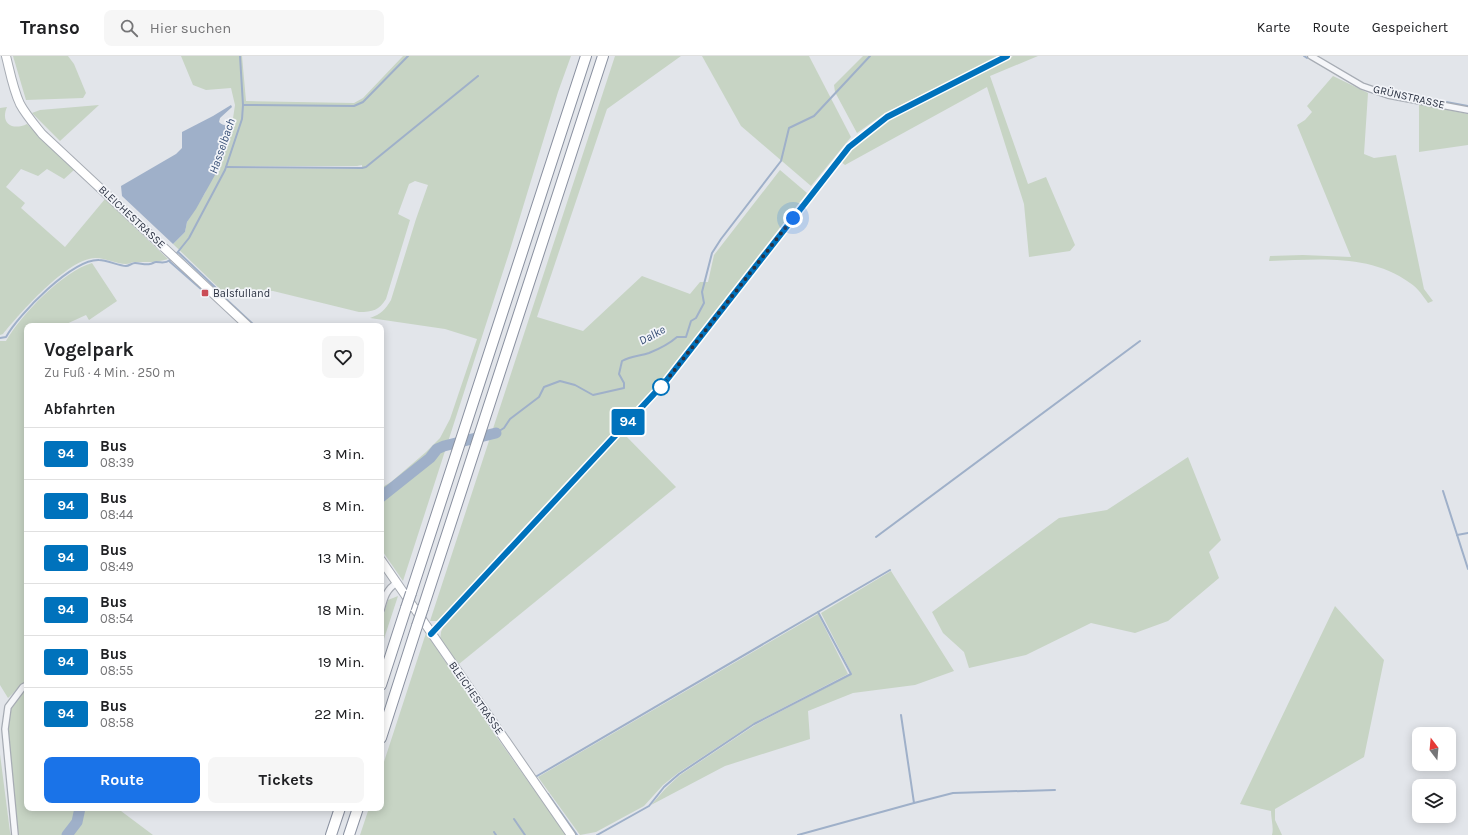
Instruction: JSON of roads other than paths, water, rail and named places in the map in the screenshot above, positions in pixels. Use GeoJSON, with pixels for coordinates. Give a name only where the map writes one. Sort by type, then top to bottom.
{"type":"FeatureCollection","features":[{"type":"Feature","properties":{"kind":"highway"},"geometry":{"type":"LineString","coordinates":[[384,676],[586,56]]}},
{"type":"Feature","properties":{"kind":"highway"},"geometry":{"type":"LineString","coordinates":[[384,729],[603,56]]}},
{"type":"Feature","properties":{"kind":"highway"},"geometry":{"type":"LineString","coordinates":[[331,835],[339,811]]}},
{"type":"Feature","properties":{"kind":"highway"},"geometry":{"type":"LineString","coordinates":[[349,835],[357,811]]}},
{"type":"Feature","properties":{"kind":"street","name":"BLEICHESTRASSE"},"geometry":{"type":"LineString","coordinates":[[6,56],[20,104],[42,134],[245,323]]}},
{"type":"Feature","properties":{"kind":"street"},"geometry":{"type":"LineString","coordinates":[[431,634],[666,381],[849,147],[887,117],[1007,56]]}},
{"type":"Feature","properties":{"kind":"street","name":"GRÜNSTRASSE"},"geometry":{"type":"LineString","coordinates":[[1311,56],[1342,75],[1388,95],[1468,110]]}},
{"type":"Feature","properties":{"kind":"street","name":"BLEICHESTRASSE"},"geometry":{"type":"LineString","coordinates":[[384,564],[571,835]]}},
{"type":"Feature","properties":{"kind":"street"},"geometry":{"type":"LineString","coordinates":[[384,600],[386,593],[391,586],[397,583]]}},
{"type":"Feature","properties":{"kind":"street"},"geometry":{"type":"LineString","coordinates":[[15,835],[5,729],[8,707],[24,687]]}},
{"type":"Feature","properties":{"kind":"water"},"geometry":{"type":"Polygon","coordinates":[[[231,105],[232,107],[220,118],[219,122],[228,126],[232,125],[228,144],[220,166],[187,222],[185,232],[173,244],[122,196],[121,186],[176,154],[182,148],[182,132],[231,105]]]}},
{"type":"Feature","properties":{"kind":"waterway","name":"Hasselbach"},"geometry":{"type":"LineString","coordinates":[[177,253],[189,238],[225,170],[242,119],[243,105],[240,56]]}},
{"type":"Feature","properties":{"kind":"waterway"},"geometry":{"type":"LineString","coordinates":[[244,105],[354,106],[363,102],[408,56]]}},
{"type":"Feature","properties":{"kind":"waterway","name":"Dalke"},"geometry":{"type":"LineString","coordinates":[[496,433],[504,428],[510,419],[539,397],[544,387],[560,381],[575,385],[593,395],[624,388],[624,383],[619,374],[622,361],[653,351],[677,337],[686,337],[691,321],[696,318],[704,303],[702,292],[712,253],[721,239],[781,161],[789,128],[814,116],[870,56]]}},
{"type":"Feature","properties":{"kind":"waterway"},"geometry":{"type":"LineString","coordinates":[[226,167],[366,167],[478,76]]}},
{"type":"Feature","properties":{"kind":"waterway"},"geometry":{"type":"LineString","coordinates":[[1414,96],[1468,106]]}},
{"type":"Feature","properties":{"kind":"waterway"},"geometry":{"type":"LineString","coordinates":[[178,252],[217,289]]}},
{"type":"Feature","properties":{"kind":"waterway","name":"Hasselbach"},"geometry":{"type":"LineString","coordinates":[[0,338],[6,337],[22,315],[47,290],[75,268],[88,262],[102,260],[128,266],[134,263],[151,264],[170,260]]}},
{"type":"Feature","properties":{"kind":"waterway"},"geometry":{"type":"LineString","coordinates":[[169,261],[201,289]]}},
{"type":"Feature","properties":{"kind":"waterway"},"geometry":{"type":"LineString","coordinates":[[226,299],[252,323]]}},
{"type":"Feature","properties":{"kind":"waterway"},"geometry":{"type":"LineString","coordinates":[[876,537],[1140,341]]}},
{"type":"Feature","properties":{"kind":"waterway","name":"Dalke"},"geometry":{"type":"LineString","coordinates":[[384,495],[430,458],[437,449],[496,433]]}},
{"type":"Feature","properties":{"kind":"waterway"},"geometry":{"type":"LineString","coordinates":[[1443,491],[1468,569]]}},
{"type":"Feature","properties":{"kind":"waterway"},"geometry":{"type":"LineString","coordinates":[[1457,535],[1468,533]]}},
{"type":"Feature","properties":{"kind":"waterway"},"geometry":{"type":"LineString","coordinates":[[537,776],[890,570]]}},
{"type":"Feature","properties":{"kind":"waterway"},"geometry":{"type":"LineString","coordinates":[[597,835],[649,806],[664,787],[679,774],[754,724],[851,674],[818,612]]}},
{"type":"Feature","properties":{"kind":"waterway"},"geometry":{"type":"LineString","coordinates":[[901,715],[914,803],[953,793],[1055,790]]}},
{"type":"Feature","properties":{"kind":"waterway"},"geometry":{"type":"LineString","coordinates":[[548,794],[577,835]]}},
{"type":"Feature","properties":{"kind":"waterway"},"geometry":{"type":"LineString","coordinates":[[798,835],[914,803]]}},
{"type":"Feature","properties":{"kind":"waterway","name":"Dalke"},"geometry":{"type":"LineString","coordinates":[[67,835],[77,822],[79,811]]}},
{"type":"Feature","properties":{"kind":"waterway"},"geometry":{"type":"LineString","coordinates":[[514,819],[525,835]]}},
{"type":"Feature","properties":{"kind":"place","name":"Balsfulland"},"geometry":{"type":"Point","coordinates":[205,293]}}]}
